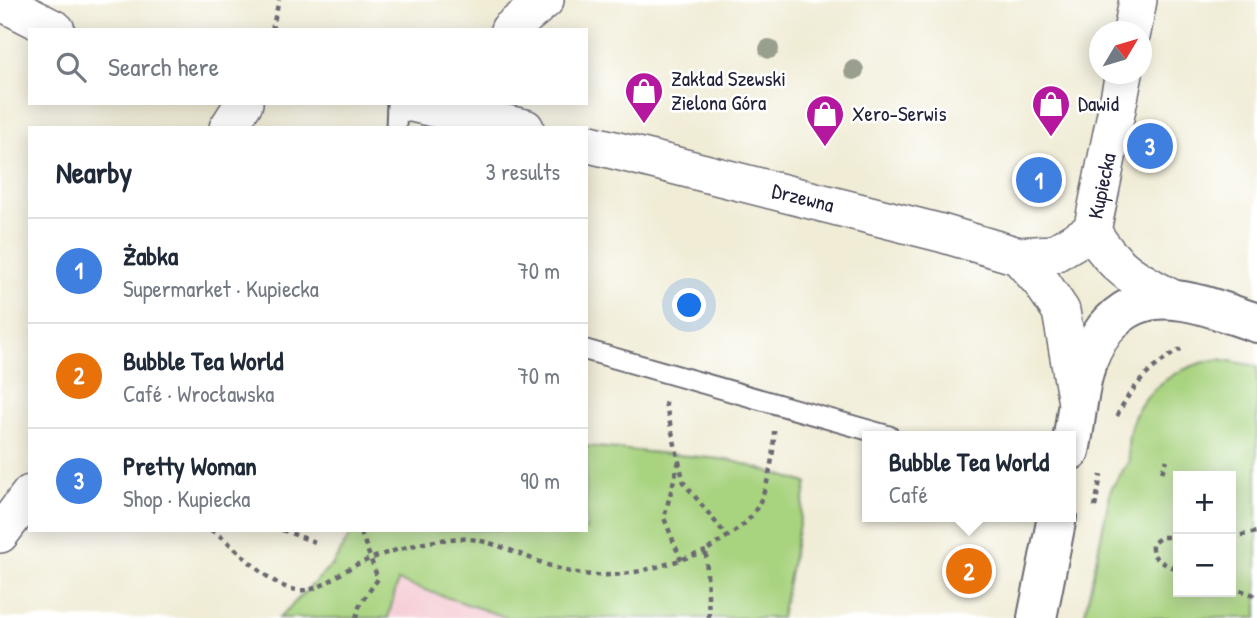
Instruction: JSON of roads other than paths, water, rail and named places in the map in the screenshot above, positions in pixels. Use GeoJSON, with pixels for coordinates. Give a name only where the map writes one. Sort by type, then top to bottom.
{"type":"FeatureCollection","features":[{"type":"Feature","properties":{"kind":"street"},"geometry":{"type":"LineString","coordinates":[[511,28],[545,0]]}},
{"type":"Feature","properties":{"kind":"street"},"geometry":{"type":"LineString","coordinates":[[1134,21],[1138,0]]}},
{"type":"Feature","properties":{"kind":"street"},"geometry":{"type":"LineString","coordinates":[[0,1],[52,28]]}},
{"type":"Feature","properties":{"kind":"street","name":"Kupiecka"},"geometry":{"type":"LineString","coordinates":[[1122,84],[1092,231],[1112,261],[1134,278],[1175,300]]}},
{"type":"Feature","properties":{"kind":"street"},"geometry":{"type":"LineString","coordinates":[[229,126],[243,105]]}},
{"type":"Feature","properties":{"kind":"street"},"geometry":{"type":"LineString","coordinates":[[429,105],[464,109],[519,126]]}},
{"type":"Feature","properties":{"kind":"street","name":"Drzewna"},"geometry":{"type":"LineString","coordinates":[[588,144],[941,233],[1018,256],[1052,254],[1092,231]]}},
{"type":"Feature","properties":{"kind":"street"},"geometry":{"type":"LineString","coordinates":[[1018,256],[1042,283],[1061,311],[1079,411]]}},
{"type":"Feature","properties":{"kind":"street"},"geometry":{"type":"LineString","coordinates":[[1074,431],[1084,371],[1097,339],[1114,319],[1132,305],[1152,299],[1175,300],[1257,323]]}},
{"type":"Feature","properties":{"kind":"street"},"geometry":{"type":"LineString","coordinates":[[0,534],[28,497]]}},
{"type":"Feature","properties":{"kind":"street"},"geometry":{"type":"LineString","coordinates":[[1037,618],[1056,522]]}},
{"type":"Feature","properties":{"kind":"lane"},"geometry":{"type":"LineString","coordinates":[[396,126],[397,105]]}},
{"type":"Feature","properties":{"kind":"lane"},"geometry":{"type":"LineString","coordinates":[[588,351],[870,431]]}},
{"type":"Feature","properties":{"kind":"place","name":"Zakład Szewski Zielona Góra"},"geometry":{"type":"Point","coordinates":[644,125]}},
{"type":"Feature","properties":{"kind":"place","name":"Dawid"},"geometry":{"type":"Point","coordinates":[1051,138]}},
{"type":"Feature","properties":{"kind":"place","name":"Pretty Woman"},"geometry":{"type":"Point","coordinates":[1150,146]}},
{"type":"Feature","properties":{"kind":"place","name":"Xero-Serwis"},"geometry":{"type":"Point","coordinates":[825,148]}},
{"type":"Feature","properties":{"kind":"place","name":"Żabka"},"geometry":{"type":"Point","coordinates":[1039,180]}},
{"type":"Feature","properties":{"kind":"place","name":"Bubble Tea World"},"geometry":{"type":"Point","coordinates":[969,571]}}]}
